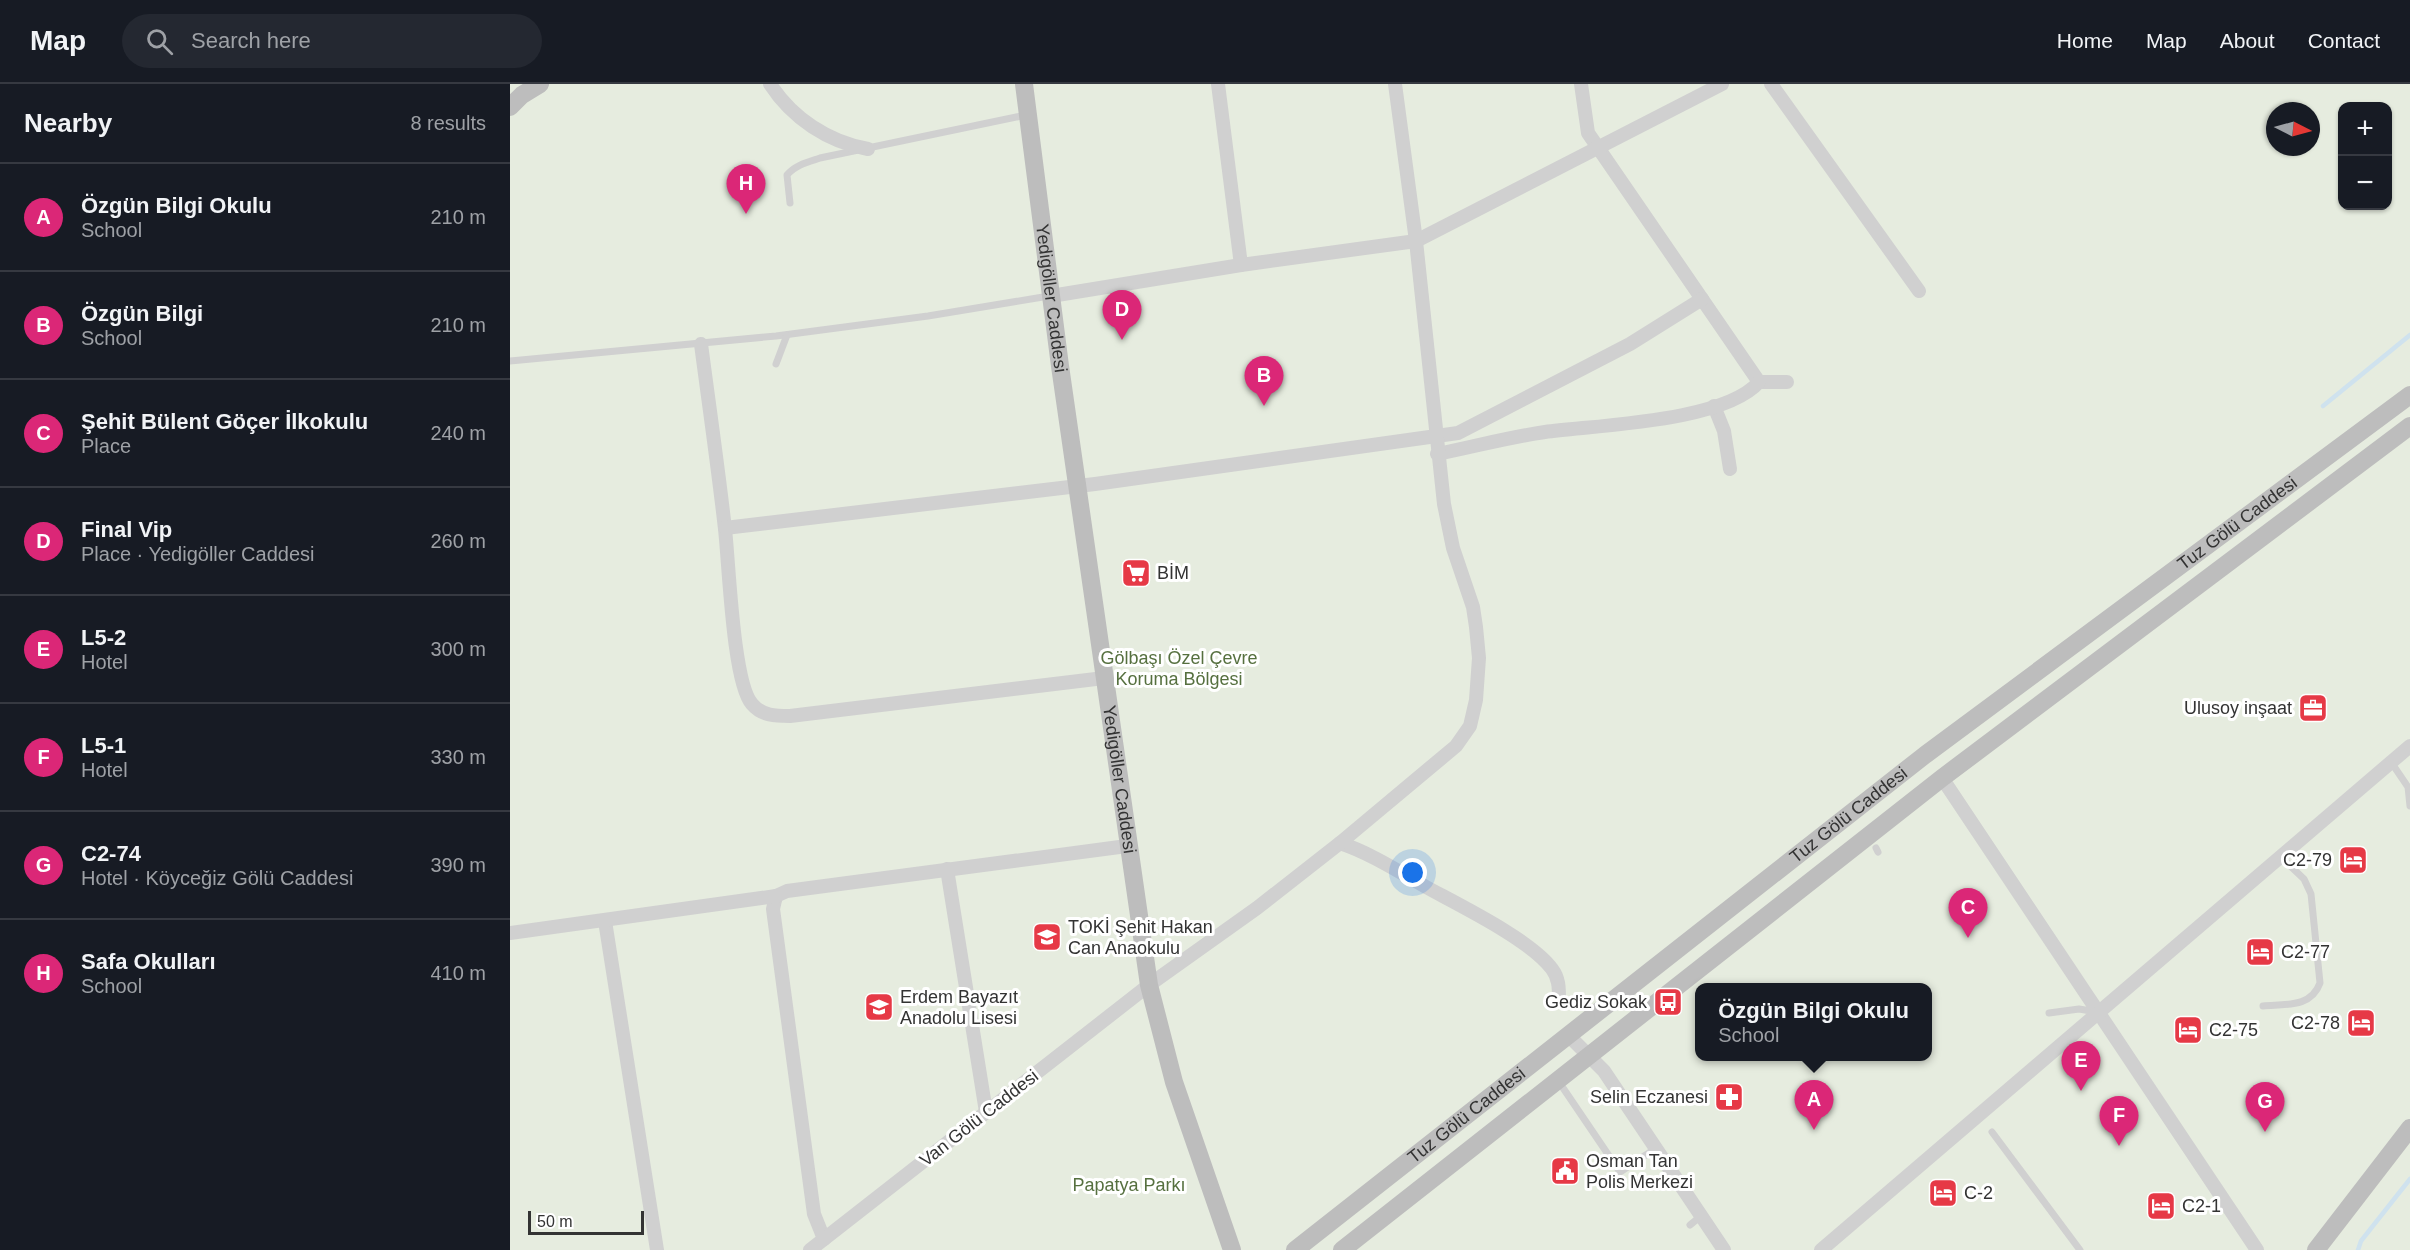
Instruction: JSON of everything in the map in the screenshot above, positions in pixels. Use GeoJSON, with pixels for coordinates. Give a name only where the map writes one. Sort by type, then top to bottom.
{"type":"FeatureCollection","features":[{"type":"Feature","properties":{"kind":"street"},"geometry":{"type":"LineString","coordinates":[[510,107],[522,95],[540,84]]}},
{"type":"Feature","properties":{"kind":"street"},"geometry":{"type":"LineString","coordinates":[[770,84],[800,119],[842,142],[868,149]]}},
{"type":"Feature","properties":{"kind":"street","name":"Yedigöller Caddesi"},"geometry":{"type":"LineString","coordinates":[[1024,84],[1077,486],[1127,846],[1149,985],[1174,1082],[1232,1250]]}},
{"type":"Feature","properties":{"kind":"street"},"geometry":{"type":"LineString","coordinates":[[1218,84],[1241,265]]}},
{"type":"Feature","properties":{"kind":"street","name":"Van Gölü Caddesi"},"geometry":{"type":"LineString","coordinates":[[810,1250],[1149,985],[1219,936],[1340,843],[1456,746],[1470,726],[1479,682],[1476,627],[1473,607],[1453,548],[1443,504],[1416,241],[1395,84]]}},
{"type":"Feature","properties":{"kind":"street"},"geometry":{"type":"LineString","coordinates":[[1581,84],[1588,133],[1759,382]]}},
{"type":"Feature","properties":{"kind":"street"},"geometry":{"type":"LineString","coordinates":[[1051,296],[1241,265],[1416,241],[1722,84]]}},
{"type":"Feature","properties":{"kind":"street"},"geometry":{"type":"LineString","coordinates":[[1771,84],[1919,291]]}},
{"type":"Feature","properties":{"kind":"street"},"geometry":{"type":"LineString","coordinates":[[725,528],[1077,486],[1458,433],[1634,342],[1702,299]]}},
{"type":"Feature","properties":{"kind":"street"},"geometry":{"type":"LineString","coordinates":[[701,344],[725,528],[740,677],[751,704],[760,712],[773,716],[790,716],[1104,678]]}},
{"type":"Feature","properties":{"kind":"street"},"geometry":{"type":"LineString","coordinates":[[1437,454],[1544,432],[1620,425],[1686,415],[1742,396],[1759,382],[1787,382]]}},
{"type":"Feature","properties":{"kind":"street","name":"Tuz Gölü Caddesi"},"geometry":{"type":"LineString","coordinates":[[1295,1250],[1925,754],[2408,402]]}},
{"type":"Feature","properties":{"kind":"street"},"geometry":{"type":"LineString","coordinates":[[1714,406],[1724,431],[1730,469]]}},
{"type":"Feature","properties":{"kind":"street","name":"Tuz Gölü Caddesi"},"geometry":{"type":"LineString","coordinates":[[1342,1250],[1942,778],[2410,426]]}},
{"type":"Feature","properties":{"kind":"street"},"geometry":{"type":"LineString","coordinates":[[1821,1250],[2410,746]]}},
{"type":"Feature","properties":{"kind":"street"},"geometry":{"type":"LineString","coordinates":[[1942,778],[2257,1250]]}},
{"type":"Feature","properties":{"kind":"street"},"geometry":{"type":"LineString","coordinates":[[1340,843],[1355,848],[1394,869],[1515,938],[1542,958],[1553,970],[1560,984],[1559,999]]}},
{"type":"Feature","properties":{"kind":"street"},"geometry":{"type":"LineString","coordinates":[[510,933],[776,896],[788,891],[1127,846]]}},
{"type":"Feature","properties":{"kind":"street"},"geometry":{"type":"LineString","coordinates":[[947,869],[986,1112]]}},
{"type":"Feature","properties":{"kind":"street"},"geometry":{"type":"LineString","coordinates":[[776,896],[773,909],[814,1214],[824,1239]]}},
{"type":"Feature","properties":{"kind":"street"},"geometry":{"type":"LineString","coordinates":[[605,921],[657,1250]]}},
{"type":"Feature","properties":{"kind":"street"},"geometry":{"type":"LineString","coordinates":[[1569,1036],[1604,1071],[1655,1149],[1696,1220],[1724,1250]]}},
{"type":"Feature","properties":{"kind":"street"},"geometry":{"type":"LineString","coordinates":[[2316,1250],[2410,1128]]}},
{"type":"Feature","properties":{"kind":"lane"},"geometry":{"type":"LineString","coordinates":[[790,203],[787,176],[794,168],[820,158],[1028,115]]}},
{"type":"Feature","properties":{"kind":"lane"},"geometry":{"type":"LineString","coordinates":[[510,362],[787,335],[928,316],[1051,296]]}},
{"type":"Feature","properties":{"kind":"lane"},"geometry":{"type":"LineString","coordinates":[[776,364],[787,335]]}},
{"type":"Feature","properties":{"kind":"lane"},"geometry":{"type":"LineString","coordinates":[[2391,762],[2408,787],[2410,806]]}},
{"type":"Feature","properties":{"kind":"lane"},"geometry":{"type":"LineString","coordinates":[[2263,1006],[2305,1002],[2314,995],[2320,983],[2311,894],[2304,879],[2281,857]]}},
{"type":"Feature","properties":{"kind":"lane"},"geometry":{"type":"LineString","coordinates":[[2049,1013],[2079,1009],[2100,1013]]}},
{"type":"Feature","properties":{"kind":"lane"},"geometry":{"type":"LineString","coordinates":[[1557,1079],[1620,1172],[1655,1149]]}},
{"type":"Feature","properties":{"kind":"lane"},"geometry":{"type":"LineString","coordinates":[[1992,1132],[2080,1250]]}},
{"type":"Feature","properties":{"kind":"green space","name":"Gölbaşı Özel Çevre Koruma Bölgesi"},"geometry":{"type":"Polygon","coordinates":[[[510,84],[2410,84],[2410,1250],[510,1250],[510,84]]]}},
{"type":"Feature","properties":{"kind":"waterway"},"geometry":{"type":"LineString","coordinates":[[2323,406],[2410,335]]}},
{"type":"Feature","properties":{"kind":"waterway"},"geometry":{"type":"LineString","coordinates":[[2358,1250],[2361,1241],[2410,1179]]}},
{"type":"Feature","properties":{"kind":"place","name":"Safa Okulları"},"geometry":{"type":"Point","coordinates":[746,214]}},
{"type":"Feature","properties":{"kind":"place","name":"Final Vip"},"geometry":{"type":"Point","coordinates":[1122,340]}},
{"type":"Feature","properties":{"kind":"place","name":"Özgün Bilgi"},"geometry":{"type":"Point","coordinates":[1264,406]}},
{"type":"Feature","properties":{"kind":"place","name":"BİM"},"geometry":{"type":"Point","coordinates":[1136,573]}},
{"type":"Feature","properties":{"kind":"place","name":"Ulusoy inşaat"},"geometry":{"type":"Point","coordinates":[2313,708]}},
{"type":"Feature","properties":{"kind":"place","name":"C2-79"},"geometry":{"type":"Point","coordinates":[2353,860]}},
{"type":"Feature","properties":{"kind":"place","name":"TOKİ Şehit Hakan Can Anaokulu"},"geometry":{"type":"Point","coordinates":[1047,937]}},
{"type":"Feature","properties":{"kind":"place","name":"Şehit Bülent Göçer İlkokulu"},"geometry":{"type":"Point","coordinates":[1968,938]}},
{"type":"Feature","properties":{"kind":"place","name":"C2-77"},"geometry":{"type":"Point","coordinates":[2260,952]}},
{"type":"Feature","properties":{"kind":"place","name":"Gediz Sokak"},"geometry":{"type":"Point","coordinates":[1668,1002]}},
{"type":"Feature","properties":{"kind":"place","name":"Erdem Bayazıt Anadolu Lisesi"},"geometry":{"type":"Point","coordinates":[879,1007]}},
{"type":"Feature","properties":{"kind":"place","name":"C2-78"},"geometry":{"type":"Point","coordinates":[2361,1023]}},
{"type":"Feature","properties":{"kind":"place","name":"C2-75"},"geometry":{"type":"Point","coordinates":[2188,1030]}},
{"type":"Feature","properties":{"kind":"place","name":"L5-2"},"geometry":{"type":"Point","coordinates":[2081,1091]}},
{"type":"Feature","properties":{"kind":"place","name":"Selin Eczanesi"},"geometry":{"type":"Point","coordinates":[1729,1097]}},
{"type":"Feature","properties":{"kind":"place","name":"Özgün Bilgi Okulu"},"geometry":{"type":"Point","coordinates":[1814,1130]}},
{"type":"Feature","properties":{"kind":"place","name":"C2-74"},"geometry":{"type":"Point","coordinates":[2265,1132]}},
{"type":"Feature","properties":{"kind":"place","name":"L5-1"},"geometry":{"type":"Point","coordinates":[2119,1146]}},
{"type":"Feature","properties":{"kind":"place","name":"Osman Tan Polis Merkezi"},"geometry":{"type":"Point","coordinates":[1565,1171]}},
{"type":"Feature","properties":{"kind":"place","name":"C-2"},"geometry":{"type":"Point","coordinates":[1943,1193]}},
{"type":"Feature","properties":{"kind":"place","name":"C2-1"},"geometry":{"type":"Point","coordinates":[2161,1206]}},
{"type":"Feature","properties":{"kind":"park label","name":"Papatya Parkı"},"geometry":{"type":"Point","coordinates":[1129,1185]}}]}
